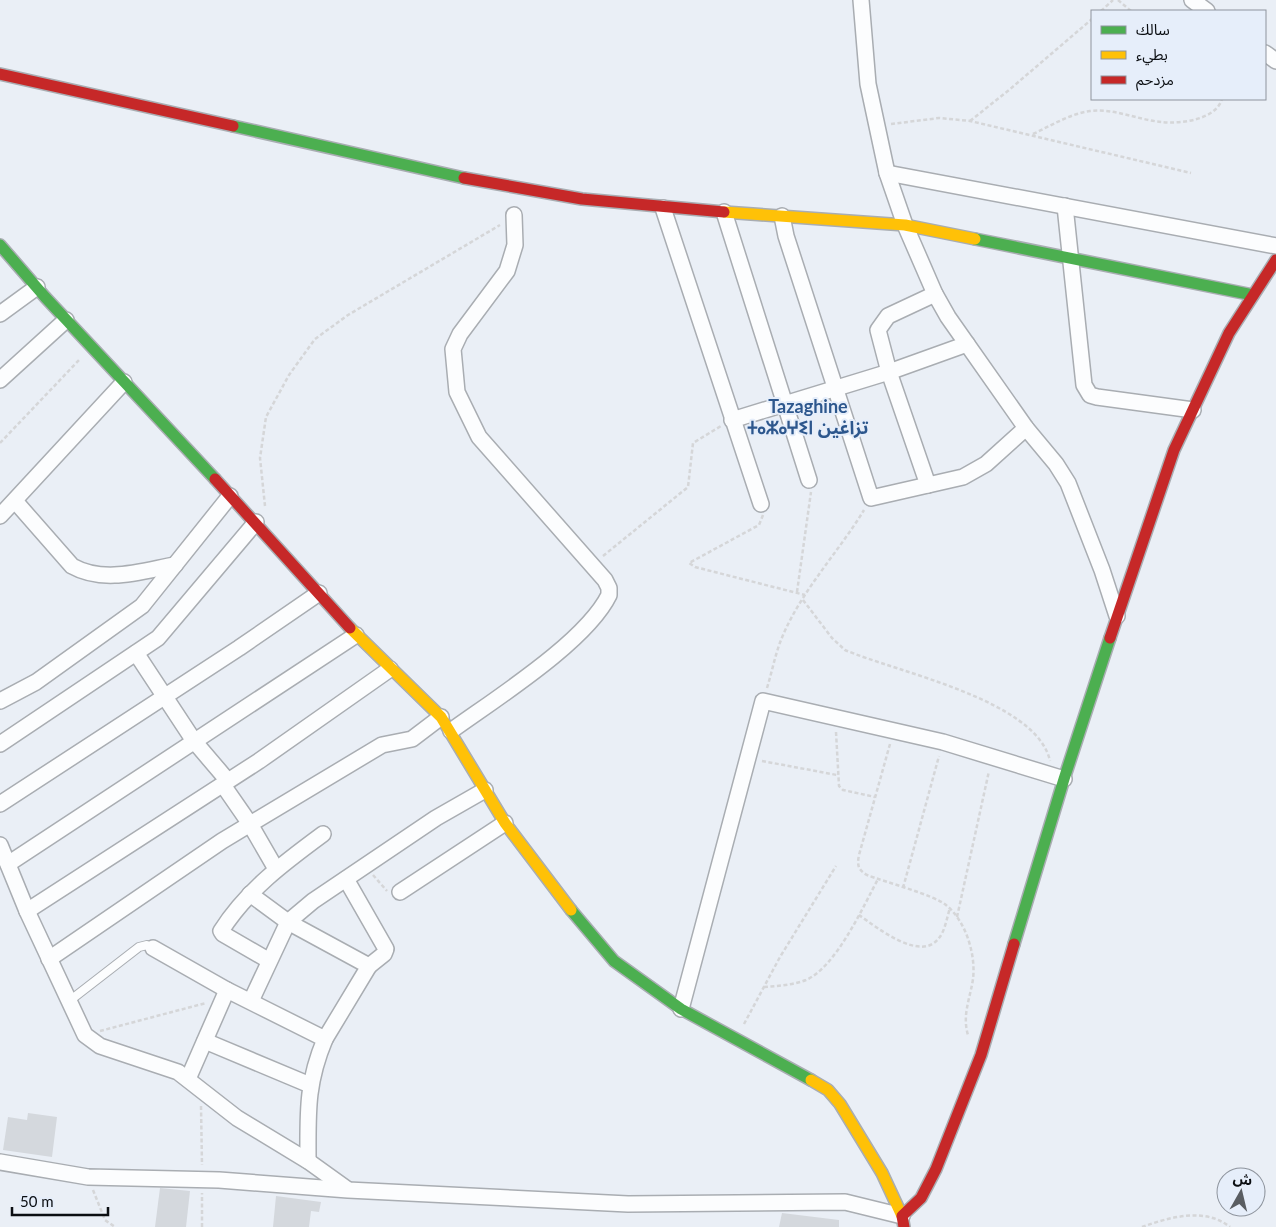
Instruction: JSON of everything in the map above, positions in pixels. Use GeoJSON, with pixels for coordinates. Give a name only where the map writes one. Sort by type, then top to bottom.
{"type":"FeatureCollection","features":[{"type":"Feature","properties":{"kind":"street"},"geometry":{"type":"LineString","coordinates":[[861,0],[868,84],[887,173],[905,225],[935,294],[948,317],[1026,428],[1056,464],[1068,483],[1102,570],[1117,616]]}},
{"type":"Feature","properties":{"kind":"street"},"geometry":{"type":"LineString","coordinates":[[1192,0],[1206,10]]}},
{"type":"Feature","properties":{"kind":"street"},"geometry":{"type":"LineString","coordinates":[[0,74],[501,186],[582,199],[663,208],[905,225],[1253,295]]}},
{"type":"Feature","properties":{"kind":"street"},"geometry":{"type":"LineString","coordinates":[[887,173],[1276,246]]}},
{"type":"Feature","properties":{"kind":"street"},"geometry":{"type":"LineString","coordinates":[[1065,206],[1086,392],[1097,397],[1193,410]]}},
{"type":"Feature","properties":{"kind":"street"},"geometry":{"type":"LineString","coordinates":[[663,208],[761,504]]}},
{"type":"Feature","properties":{"kind":"street"},"geometry":{"type":"LineString","coordinates":[[724,212],[809,480]]}},
{"type":"Feature","properties":{"kind":"street"},"geometry":{"type":"LineString","coordinates":[[451,731],[535,670],[576,636],[606,602],[609,588],[592,565],[479,437],[457,392],[453,349],[460,334],[507,271],[515,245],[514,215]]}},
{"type":"Feature","properties":{"kind":"street"},"geometry":{"type":"LineString","coordinates":[[782,216],[786,236],[871,498],[963,477],[986,464],[1026,428]]}},
{"type":"Feature","properties":{"kind":"street"},"geometry":{"type":"LineString","coordinates":[[0,246],[91,347],[256,522],[356,635],[441,717],[505,823],[579,921],[614,960],[681,1009],[828,1090],[840,1104],[882,1172],[903,1221]]}},
{"type":"Feature","properties":{"kind":"street"},"geometry":{"type":"LineString","coordinates":[[890,1227],[903,1221],[920,1198],[936,1169],[981,1055],[1058,777],[1117,616],[1157,496],[1193,410],[1229,333],[1276,260]]}},
{"type":"Feature","properties":{"kind":"street"},"geometry":{"type":"LineString","coordinates":[[0,314],[37,287]]}},
{"type":"Feature","properties":{"kind":"street"},"geometry":{"type":"LineString","coordinates":[[928,485],[889,372],[878,330],[881,323],[888,316],[935,294]]}},
{"type":"Feature","properties":{"kind":"street"},"geometry":{"type":"LineString","coordinates":[[0,380],[66,320]]}},
{"type":"Feature","properties":{"kind":"street"},"geometry":{"type":"LineString","coordinates":[[732,420],[889,372],[967,344]]}},
{"type":"Feature","properties":{"kind":"street"},"geometry":{"type":"LineString","coordinates":[[0,516],[124,382]]}},
{"type":"Feature","properties":{"kind":"street"},"geometry":{"type":"LineString","coordinates":[[0,701],[36,682],[142,606],[230,496]]}},
{"type":"Feature","properties":{"kind":"street"},"geometry":{"type":"LineString","coordinates":[[15,501],[72,566],[81,572],[109,576],[175,565]]}},
{"type":"Feature","properties":{"kind":"street"},"geometry":{"type":"LineString","coordinates":[[0,744],[158,638],[256,522]]}},
{"type":"Feature","properties":{"kind":"street"},"geometry":{"type":"LineString","coordinates":[[0,804],[164,698],[318,594]]}},
{"type":"Feature","properties":{"kind":"street"},"geometry":{"type":"LineString","coordinates":[[8,864],[356,635]]}},
{"type":"Feature","properties":{"kind":"street"},"geometry":{"type":"LineString","coordinates":[[136,653],[164,698],[225,783],[276,869]]}},
{"type":"Feature","properties":{"kind":"street"},"geometry":{"type":"LineString","coordinates":[[27,911],[225,783],[390,669]]}},
{"type":"Feature","properties":{"kind":"street"},"geometry":{"type":"LineString","coordinates":[[681,1009],[763,701],[943,742],[1058,777]]}},
{"type":"Feature","properties":{"kind":"street"},"geometry":{"type":"LineString","coordinates":[[49,959],[222,841],[382,746],[407,741],[421,735],[441,717]]}},
{"type":"Feature","properties":{"kind":"street"},"geometry":{"type":"LineString","coordinates":[[251,1001],[268,960],[288,922],[313,901],[436,818],[486,790]]}},
{"type":"Feature","properties":{"kind":"street"},"geometry":{"type":"LineString","coordinates":[[400,892],[505,823]]}},
{"type":"Feature","properties":{"kind":"street"},"geometry":{"type":"LineString","coordinates":[[268,960],[221,932],[250,894],[276,869],[323,834]]}},
{"type":"Feature","properties":{"kind":"street"},"geometry":{"type":"LineString","coordinates":[[0,844],[27,911],[84,1035],[100,1046],[166,1067],[188,1079],[237,1118],[308,1161],[348,1190]]}},
{"type":"Feature","properties":{"kind":"street"},"geometry":{"type":"LineString","coordinates":[[308,1161],[310,1085],[314,1065],[325,1039],[369,966],[384,954],[386,948],[346,879]]}},
{"type":"Feature","properties":{"kind":"street"},"geometry":{"type":"LineString","coordinates":[[250,894],[288,922],[369,966]]}},
{"type":"Feature","properties":{"kind":"street"},"geometry":{"type":"LineString","coordinates":[[153,948],[225,995],[251,1001],[325,1039]]}},
{"type":"Feature","properties":{"kind":"street"},"geometry":{"type":"LineString","coordinates":[[188,1079],[225,995]]}},
{"type":"Feature","properties":{"kind":"street"},"geometry":{"type":"LineString","coordinates":[[205,1040],[310,1085]]}},
{"type":"Feature","properties":{"kind":"street"},"geometry":{"type":"LineString","coordinates":[[0,1162],[88,1177],[202,1179],[348,1190],[628,1204],[845,1202],[903,1221]]}},
{"type":"Feature","properties":{"kind":"lane"},"geometry":{"type":"LineString","coordinates":[[68,1002],[139,947],[147,945],[153,948]]}},
{"type":"Feature","properties":{"kind":"path"},"geometry":{"type":"LineString","coordinates":[[1102,10],[1113,0]]}},
{"type":"Feature","properties":{"kind":"path"},"geometry":{"type":"LineString","coordinates":[[1118,0],[1130,10]]}},
{"type":"Feature","properties":{"kind":"path"},"geometry":{"type":"LineString","coordinates":[[970,121],[1091,20]]}},
{"type":"Feature","properties":{"kind":"path"},"geometry":{"type":"LineString","coordinates":[[1032,135],[1074,114],[1091,111],[1109,111],[1162,122],[1182,121],[1202,117],[1216,110],[1221,100]]}},
{"type":"Feature","properties":{"kind":"path"},"geometry":{"type":"LineString","coordinates":[[877,126],[939,118],[970,121],[1191,173]]}},
{"type":"Feature","properties":{"kind":"path"},"geometry":{"type":"LineString","coordinates":[[267,535],[260,458],[266,418],[289,375],[316,339],[348,315],[455,254],[514,215]]}},
{"type":"Feature","properties":{"kind":"path"},"geometry":{"type":"LineString","coordinates":[[0,443],[91,347]]}},
{"type":"Feature","properties":{"kind":"path"},"geometry":{"type":"LineString","coordinates":[[592,565],[681,494],[690,480],[693,443],[732,420]]}},
{"type":"Feature","properties":{"kind":"path"},"geometry":{"type":"LineString","coordinates":[[797,592],[810,504],[809,480]]}},
{"type":"Feature","properties":{"kind":"path"},"geometry":{"type":"LineString","coordinates":[[763,701],[781,640],[806,595],[871,498]]}},
{"type":"Feature","properties":{"kind":"path"},"geometry":{"type":"LineString","coordinates":[[761,504],[764,518],[760,525],[689,563],[695,567],[806,595]]}},
{"type":"Feature","properties":{"kind":"path"},"geometry":{"type":"LineString","coordinates":[[803,600],[832,638],[846,650],[965,693],[1012,715],[1028,728],[1044,746],[1058,777]]}},
{"type":"Feature","properties":{"kind":"path"},"geometry":{"type":"LineString","coordinates":[[835,718],[837,782],[843,790],[875,797]]}},
{"type":"Feature","properties":{"kind":"path"},"geometry":{"type":"LineString","coordinates":[[894,730],[858,860],[860,871],[938,901],[950,908],[957,918],[975,960],[965,1015],[969,1037]]}},
{"type":"Feature","properties":{"kind":"path"},"geometry":{"type":"LineString","coordinates":[[903,888],[943,742]]}},
{"type":"Feature","properties":{"kind":"path"},"geometry":{"type":"LineString","coordinates":[[957,918],[992,757]]}},
{"type":"Feature","properties":{"kind":"path"},"geometry":{"type":"LineString","coordinates":[[748,758],[837,775]]}},
{"type":"Feature","properties":{"kind":"path"},"geometry":{"type":"LineString","coordinates":[[366,865],[384,889],[394,893],[400,892]]}},
{"type":"Feature","properties":{"kind":"path"},"geometry":{"type":"LineString","coordinates":[[736,1038],[836,866]]}},
{"type":"Feature","properties":{"kind":"path"},"geometry":{"type":"LineString","coordinates":[[764,987],[797,983],[817,973],[827,963],[859,915],[878,879]]}},
{"type":"Feature","properties":{"kind":"path"},"geometry":{"type":"LineString","coordinates":[[859,915],[898,942],[920,946],[933,944],[940,938],[950,908]]}},
{"type":"Feature","properties":{"kind":"path"},"geometry":{"type":"LineString","coordinates":[[84,1035],[225,995]]}},
{"type":"Feature","properties":{"kind":"path"},"geometry":{"type":"LineString","coordinates":[[201,1090],[202,1227]]}},
{"type":"Feature","properties":{"kind":"path"},"geometry":{"type":"LineString","coordinates":[[88,1177],[98,1208],[105,1220],[115,1227]]}},
{"type":"Feature","properties":{"kind":"path"},"geometry":{"type":"LineString","coordinates":[[1142,1227],[1169,1218],[1195,1216],[1220,1218],[1230,1227]]}},
{"type":"Feature","properties":{"kind":"building"},"geometry":{"type":"Polygon","coordinates":[[[28,1113],[57,1117],[52,1157],[3,1150],[8,1117],[27,1120],[28,1113]]]}},
{"type":"Feature","properties":{"kind":"building"},"geometry":{"type":"Polygon","coordinates":[[[160,1188],[190,1191],[186,1227],[155,1227],[160,1188]]]}},
{"type":"Feature","properties":{"kind":"building"},"geometry":{"type":"Polygon","coordinates":[[[276,1196],[321,1202],[319,1212],[311,1211],[309,1227],[273,1227],[276,1196]]]}},
{"type":"Feature","properties":{"kind":"building"},"geometry":{"type":"Polygon","coordinates":[[[782,1213],[839,1220],[839,1227],[779,1227],[782,1213]]]}},
{"type":"Feature","properties":{"kind":"traffic: fast"},"geometry":{"type":"LineString","coordinates":[[233,126],[464,178]]}},
{"type":"Feature","properties":{"kind":"traffic: fast"},"geometry":{"type":"LineString","coordinates":[[975,239],[1253,295]]}},
{"type":"Feature","properties":{"kind":"traffic: fast"},"geometry":{"type":"LineString","coordinates":[[0,245],[45,297],[215,479]]}},
{"type":"Feature","properties":{"kind":"traffic: fast"},"geometry":{"type":"LineString","coordinates":[[1014,944],[1064,779],[1110,638]]}},
{"type":"Feature","properties":{"kind":"traffic: fast"},"geometry":{"type":"LineString","coordinates":[[571,910],[614,961],[681,1009],[811,1080]]}},
{"type":"Feature","properties":{"kind":"traffic: slow"},"geometry":{"type":"LineString","coordinates":[[724,212],[905,225],[975,239]]}},
{"type":"Feature","properties":{"kind":"traffic: slow"},"geometry":{"type":"LineString","coordinates":[[350,628],[441,717],[505,823],[571,910]]}},
{"type":"Feature","properties":{"kind":"traffic: slow"},"geometry":{"type":"LineString","coordinates":[[811,1080],[828,1090],[840,1104],[882,1173],[902,1216]]}},
{"type":"Feature","properties":{"kind":"traffic: jam"},"geometry":{"type":"LineString","coordinates":[[0,74],[233,126]]}},
{"type":"Feature","properties":{"kind":"traffic: jam"},"geometry":{"type":"LineString","coordinates":[[464,178],[582,199],[724,212]]}},
{"type":"Feature","properties":{"kind":"traffic: jam"},"geometry":{"type":"LineString","coordinates":[[1110,638],[1174,450],[1229,333],[1276,260]]}},
{"type":"Feature","properties":{"kind":"traffic: jam"},"geometry":{"type":"LineString","coordinates":[[215,479],[350,628]]}},
{"type":"Feature","properties":{"kind":"traffic: jam"},"geometry":{"type":"LineString","coordinates":[[904,1227],[902,1216],[921,1198],[936,1169],[981,1055],[1014,944]]}},
{"type":"Feature","properties":{"kind":"district","name":"Tazaghine ⵜⴰⵣⴰⵖⵉⵏ تزاغين"},"geometry":{"type":"Point","coordinates":[808,417]}}]}
